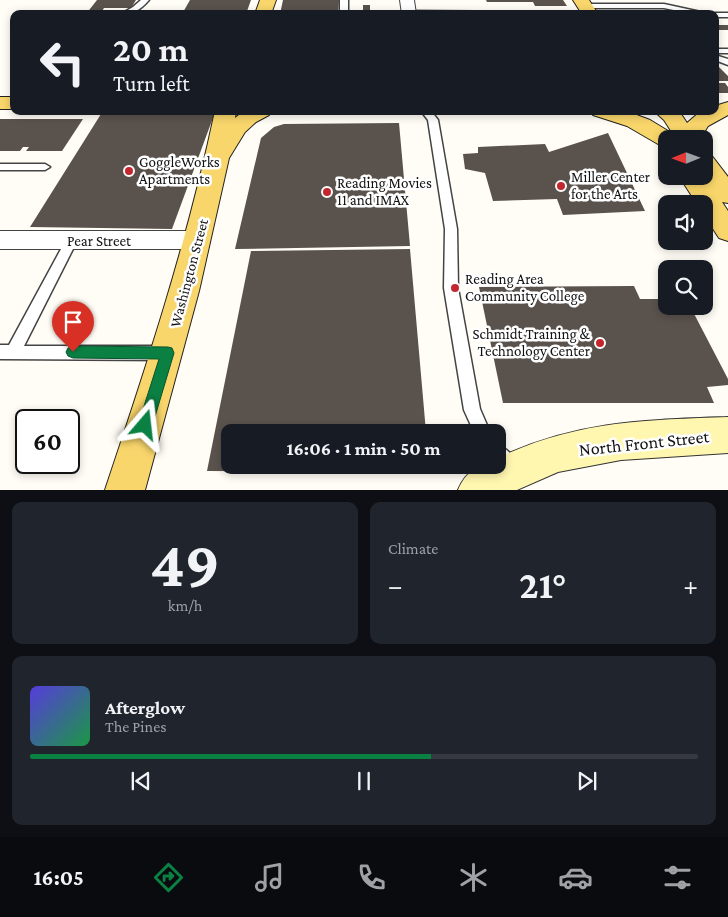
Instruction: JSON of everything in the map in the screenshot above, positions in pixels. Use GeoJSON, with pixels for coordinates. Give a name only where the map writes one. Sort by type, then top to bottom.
{"type":"FeatureCollection","features":[{"type":"Feature","properties":{"kind":"main road","name":"Washington Street"},"geometry":{"type":"LineString","coordinates":[[125,490],[168,353],[216,168],[225,115]]}},
{"type":"Feature","properties":{"kind":"main road"},"geometry":{"type":"LineString","coordinates":[[216,168],[231,136],[248,119],[255,115]]}},
{"type":"Feature","properties":{"kind":"main road"},"geometry":{"type":"LineString","coordinates":[[616,115],[633,119],[658,133]]}},
{"type":"Feature","properties":{"kind":"main road"},"geometry":{"type":"LineString","coordinates":[[652,115],[661,130]]}},
{"type":"Feature","properties":{"kind":"main road"},"geometry":{"type":"LineString","coordinates":[[670,115],[682,130]]}},
{"type":"Feature","properties":{"kind":"main road"},"geometry":{"type":"LineString","coordinates":[[693,130],[702,118],[709,115]]}},
{"type":"Feature","properties":{"kind":"main road"},"geometry":{"type":"LineString","coordinates":[[713,184],[720,201],[728,232]]}},
{"type":"Feature","properties":{"kind":"main road"},"geometry":{"type":"LineString","coordinates":[[701,185],[720,201]]}},
{"type":"Feature","properties":{"kind":"main road","name":"North Front Street"},"geometry":{"type":"LineString","coordinates":[[506,462],[592,445],[728,434]]}},
{"type":"Feature","properties":{"kind":"main road","name":"North Front Street"},"geometry":{"type":"LineString","coordinates":[[478,490],[493,474]]}},
{"type":"Feature","properties":{"kind":"street","name":"Pear Street"},"geometry":{"type":"LineString","coordinates":[[0,240],[198,240]]}},
{"type":"Feature","properties":{"kind":"lane"},"geometry":{"type":"LineString","coordinates":[[136,10],[145,0]]}},
{"type":"Feature","properties":{"kind":"lane"},"geometry":{"type":"LineString","coordinates":[[586,8],[661,3],[690,10]]}},
{"type":"Feature","properties":{"kind":"lane"},"geometry":{"type":"LineString","coordinates":[[429,115],[433,120],[451,228],[451,288],[472,410],[478,424]]}},
{"type":"Feature","properties":{"kind":"lane"},"geometry":{"type":"LineString","coordinates":[[0,167],[45,167]]}},
{"type":"Feature","properties":{"kind":"lane"},"geometry":{"type":"LineString","coordinates":[[72,241],[7,352],[168,353]]}},
{"type":"Feature","properties":{"kind":"building"},"geometry":{"type":"Polygon","coordinates":[[[97,0],[136,0],[131,8],[89,10],[97,0]]]}},
{"type":"Feature","properties":{"kind":"building"},"geometry":{"type":"Polygon","coordinates":[[[190,0],[251,0],[247,10],[184,10],[190,0]]]}},
{"type":"Feature","properties":{"kind":"building"},"geometry":{"type":"Polygon","coordinates":[[[283,0],[339,0],[338,10],[281,10],[283,0]]]}},
{"type":"Feature","properties":{"kind":"building"},"geometry":{"type":"Polygon","coordinates":[[[486,0],[563,0],[567,6],[535,6],[533,2],[487,2],[486,0]]]}},
{"type":"Feature","properties":{"kind":"building"},"geometry":{"type":"Polygon","coordinates":[[[363,5],[370,5],[370,10],[363,10],[363,5]]]}},
{"type":"Feature","properties":{"kind":"building"},"geometry":{"type":"Polygon","coordinates":[[[719,25],[728,25],[728,30],[719,30],[719,25]]]}},
{"type":"Feature","properties":{"kind":"building"},"geometry":{"type":"Polygon","coordinates":[[[719,67],[728,76],[728,81],[719,81],[719,67]]]}},
{"type":"Feature","properties":{"kind":"building"},"geometry":{"type":"Polygon","coordinates":[[[719,83],[725,83],[728,87],[728,93],[719,93],[719,83]]]}},
{"type":"Feature","properties":{"kind":"building","name":"GoggleWorks Apartments"},"geometry":{"type":"Polygon","coordinates":[[[100,115],[214,115],[172,229],[30,227],[100,115]]]}},
{"type":"Feature","properties":{"kind":"building"},"geometry":{"type":"Polygon","coordinates":[[[0,119],[83,119],[62,151],[26,151],[29,147],[23,147],[20,151],[0,151],[0,119]]]}},
{"type":"Feature","properties":{"kind":"building","name":"Reading Movies 11 and IMAX"},"geometry":{"type":"Polygon","coordinates":[[[399,123],[410,246],[235,249],[261,138],[274,127],[284,124],[399,123]]]}},
{"type":"Feature","properties":{"kind":"building","name":"Miller Center for the Arts"},"geometry":{"type":"Polygon","coordinates":[[[608,133],[645,211],[563,215],[557,199],[493,201],[485,173],[465,169],[463,154],[478,153],[478,147],[545,144],[549,152],[608,133]]]}},
{"type":"Feature","properties":{"kind":"building"},"geometry":{"type":"Polygon","coordinates":[[[410,249],[425,424],[221,424],[221,471],[207,471],[251,251],[410,249]]]}},
{"type":"Feature","properties":{"kind":"building","name":"Schmidt Training & Technology Center"},"geometry":{"type":"Polygon","coordinates":[[[634,286],[640,299],[658,299],[658,315],[695,315],[728,379],[728,385],[707,387],[714,403],[503,403],[479,287],[634,286]]]}},
{"type":"Feature","properties":{"kind":"place","name":"GoggleWorks Apartments"},"geometry":{"type":"Point","coordinates":[129,171]}},
{"type":"Feature","properties":{"kind":"place","name":"Miller Center for the Arts"},"geometry":{"type":"Point","coordinates":[561,186]}},
{"type":"Feature","properties":{"kind":"place","name":"Reading Movies 11 and IMAX"},"geometry":{"type":"Point","coordinates":[327,192]}},
{"type":"Feature","properties":{"kind":"place","name":"Reading Area Community College"},"geometry":{"type":"Point","coordinates":[455,288]}},
{"type":"Feature","properties":{"kind":"place","name":"Schmidt Training & Technology Center"},"geometry":{"type":"Point","coordinates":[600,343]}},
{"type":"Feature","properties":{"kind":"route"},"geometry":{"type":"LineString","coordinates":[[73,352],[168,353],[145,425]]}}]}
